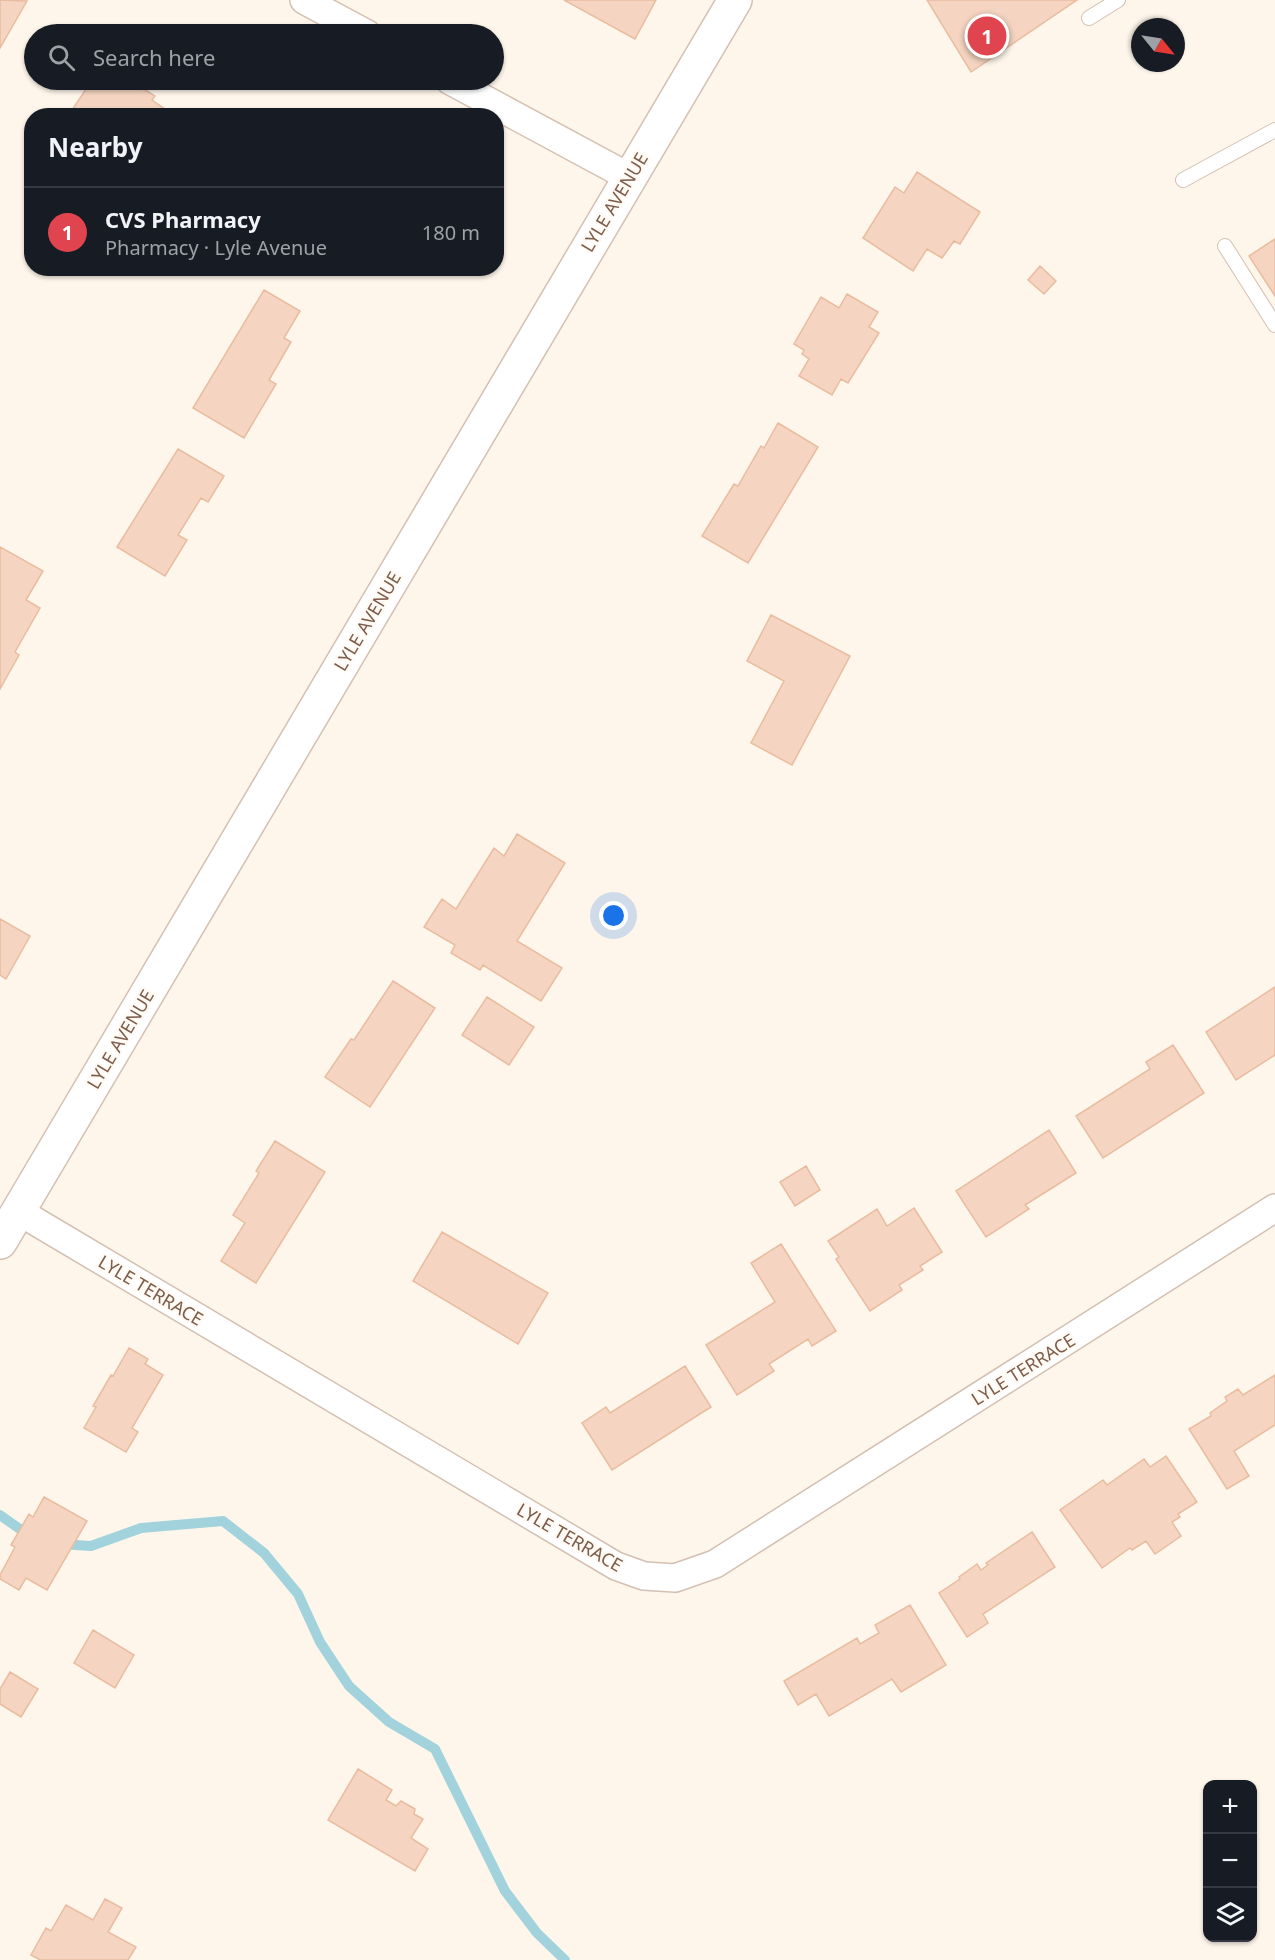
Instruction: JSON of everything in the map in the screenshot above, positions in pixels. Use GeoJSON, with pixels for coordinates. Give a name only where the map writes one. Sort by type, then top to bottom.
{"type":"FeatureCollection","features":[{"type":"Feature","properties":{"kind":"street"},"geometry":{"type":"LineString","coordinates":[[304,0],[348,24]]}},
{"type":"Feature","properties":{"kind":"street","name":"LYLE AVENUE"},"geometry":{"type":"LineString","coordinates":[[0,1242],[735,0]]}},
{"type":"Feature","properties":{"kind":"street"},"geometry":{"type":"LineString","coordinates":[[468,90],[501,108]]}},
{"type":"Feature","properties":{"kind":"street"},"geometry":{"type":"LineString","coordinates":[[504,110],[629,177]]}},
{"type":"Feature","properties":{"kind":"street","name":"LYLE TERRACE"},"geometry":{"type":"LineString","coordinates":[[18,1211],[616,1566],[644,1576],[675,1578],[715,1564],[1275,1209]]}},
{"type":"Feature","properties":{"kind":"lane"},"geometry":{"type":"LineString","coordinates":[[1089,18],[1118,0]]}},
{"type":"Feature","properties":{"kind":"lane"},"geometry":{"type":"LineString","coordinates":[[1183,180],[1275,130]]}},
{"type":"Feature","properties":{"kind":"lane"},"geometry":{"type":"LineString","coordinates":[[1225,246],[1275,325]]}},
{"type":"Feature","properties":{"kind":"building"},"geometry":{"type":"Polygon","coordinates":[[[0,0],[27,1],[0,48],[0,0]]]}},
{"type":"Feature","properties":{"kind":"building"},"geometry":{"type":"Polygon","coordinates":[[[564,0],[656,0],[635,39],[564,0]]]}},
{"type":"Feature","properties":{"kind":"building"},"geometry":{"type":"Polygon","coordinates":[[[927,0],[1077,0],[971,72],[927,0]]]}},
{"type":"Feature","properties":{"kind":"building"},"geometry":{"type":"Polygon","coordinates":[[[85,90],[145,90],[155,96],[152,100],[164,108],[73,108],[85,90]]]}},
{"type":"Feature","properties":{"kind":"building"},"geometry":{"type":"Polygon","coordinates":[[[917,172],[980,212],[960,244],[954,241],[942,258],[927,249],[913,271],[863,238],[895,187],[904,193],[917,172]]]}},
{"type":"Feature","properties":{"kind":"building"},"geometry":{"type":"Polygon","coordinates":[[[1275,239],[1275,296],[1249,256],[1275,239]]]}},
{"type":"Feature","properties":{"kind":"building"},"geometry":{"type":"Polygon","coordinates":[[[1040,266],[1056,281],[1044,294],[1028,280],[1040,266]]]}},
{"type":"Feature","properties":{"kind":"building"},"geometry":{"type":"Polygon","coordinates":[[[264,290],[300,311],[284,338],[291,342],[269,380],[276,384],[244,438],[193,408],[264,290]]]}},
{"type":"Feature","properties":{"kind":"building"},"geometry":{"type":"Polygon","coordinates":[[[847,294],[878,312],[869,327],[879,333],[848,383],[841,379],[832,395],[799,376],[809,359],[802,354],[804,350],[794,344],[821,297],[839,308],[847,294]]]}},
{"type":"Feature","properties":{"kind":"building"},"geometry":{"type":"Polygon","coordinates":[[[778,423],[818,447],[748,563],[702,536],[734,484],[738,486],[761,446],[764,448],[778,423]]]}},
{"type":"Feature","properties":{"kind":"building"},"geometry":{"type":"Polygon","coordinates":[[[178,449],[224,476],[208,502],[201,498],[178,535],[187,540],[165,576],[117,547],[178,449]]]}},
{"type":"Feature","properties":{"kind":"building"},"geometry":{"type":"Polygon","coordinates":[[[0,547],[43,571],[26,600],[40,608],[15,652],[19,655],[0,689],[0,547]]]}},
{"type":"Feature","properties":{"kind":"building"},"geometry":{"type":"Polygon","coordinates":[[[771,615],[850,656],[792,765],[751,743],[784,681],[747,661],[771,615]]]}},
{"type":"Feature","properties":{"kind":"building"},"geometry":{"type":"Polygon","coordinates":[[[517,834],[565,863],[517,941],[562,968],[541,1001],[483,965],[480,970],[451,953],[455,945],[424,927],[442,899],[456,909],[494,848],[504,856],[517,834]]]}},
{"type":"Feature","properties":{"kind":"building"},"geometry":{"type":"Polygon","coordinates":[[[0,919],[30,936],[6,979],[0,975],[0,919]]]}},
{"type":"Feature","properties":{"kind":"building"},"geometry":{"type":"Polygon","coordinates":[[[393,981],[435,1008],[370,1107],[325,1077],[351,1039],[354,1040],[393,981]]]}},
{"type":"Feature","properties":{"kind":"building"},"geometry":{"type":"Polygon","coordinates":[[[1275,987],[1275,1055],[1236,1080],[1206,1032],[1275,987]]]}},
{"type":"Feature","properties":{"kind":"building"},"geometry":{"type":"Polygon","coordinates":[[[487,997],[534,1027],[509,1065],[462,1035],[487,997]]]}},
{"type":"Feature","properties":{"kind":"building"},"geometry":{"type":"Polygon","coordinates":[[[1173,1045],[1204,1093],[1103,1158],[1076,1116],[1150,1069],[1146,1062],[1173,1045]]]}},
{"type":"Feature","properties":{"kind":"building"},"geometry":{"type":"Polygon","coordinates":[[[1049,1130],[1076,1173],[1025,1205],[1029,1209],[986,1237],[956,1191],[1049,1130]]]}},
{"type":"Feature","properties":{"kind":"building"},"geometry":{"type":"Polygon","coordinates":[[[275,1141],[325,1172],[256,1283],[221,1261],[245,1223],[233,1215],[259,1173],[256,1171],[275,1141]]]}},
{"type":"Feature","properties":{"kind":"building"},"geometry":{"type":"Polygon","coordinates":[[[806,1166],[820,1190],[795,1206],[780,1182],[806,1166]]]}},
{"type":"Feature","properties":{"kind":"building"},"geometry":{"type":"Polygon","coordinates":[[[914,1208],[942,1252],[920,1266],[923,1270],[899,1285],[902,1290],[870,1311],[836,1259],[839,1257],[828,1241],[877,1209],[887,1226],[914,1208]]]}},
{"type":"Feature","properties":{"kind":"building"},"geometry":{"type":"Polygon","coordinates":[[[442,1232],[548,1293],[518,1344],[413,1281],[442,1232]]]}},
{"type":"Feature","properties":{"kind":"building"},"geometry":{"type":"Polygon","coordinates":[[[781,1244],[836,1331],[812,1346],[808,1339],[769,1364],[774,1371],[737,1395],[706,1345],[775,1302],[751,1263],[781,1244]]]}},
{"type":"Feature","properties":{"kind":"building"},"geometry":{"type":"Polygon","coordinates":[[[129,1348],[148,1359],[145,1364],[163,1375],[132,1428],[138,1432],[126,1452],[84,1428],[96,1407],[93,1406],[129,1348]]]}},
{"type":"Feature","properties":{"kind":"building"},"geometry":{"type":"Polygon","coordinates":[[[685,1366],[711,1407],[612,1470],[582,1423],[606,1407],[610,1413],[685,1366]]]}},
{"type":"Feature","properties":{"kind":"building"},"geometry":{"type":"Polygon","coordinates":[[[1275,1375],[1275,1425],[1234,1451],[1249,1476],[1227,1489],[1189,1429],[1211,1416],[1210,1413],[1227,1401],[1225,1397],[1238,1389],[1243,1395],[1275,1375]]]}},
{"type":"Feature","properties":{"kind":"building"},"geometry":{"type":"Polygon","coordinates":[[[1166,1456],[1197,1502],[1178,1514],[1180,1517],[1172,1522],[1181,1536],[1155,1554],[1146,1541],[1132,1550],[1130,1548],[1102,1568],[1060,1510],[1103,1480],[1107,1485],[1144,1459],[1150,1467],[1166,1456]]]}},
{"type":"Feature","properties":{"kind":"building"},"geometry":{"type":"Polygon","coordinates":[[[44,1497],[87,1521],[47,1590],[26,1578],[19,1590],[0,1579],[0,1575],[15,1547],[11,1545],[29,1514],[33,1517],[44,1497]]]}},
{"type":"Feature","properties":{"kind":"building"},"geometry":{"type":"Polygon","coordinates":[[[1032,1532],[1055,1567],[983,1614],[988,1623],[967,1637],[939,1593],[977,1564],[981,1570],[988,1565],[986,1563],[1032,1532]]]}},
{"type":"Feature","properties":{"kind":"building"},"geometry":{"type":"Polygon","coordinates":[[[910,1605],[946,1665],[901,1692],[892,1679],[829,1716],[816,1694],[798,1705],[784,1681],[857,1638],[860,1644],[879,1633],[875,1625],[910,1605]]]}},
{"type":"Feature","properties":{"kind":"building"},"geometry":{"type":"Polygon","coordinates":[[[93,1630],[134,1655],[115,1688],[74,1663],[93,1630]]]}},
{"type":"Feature","properties":{"kind":"building"},"geometry":{"type":"Polygon","coordinates":[[[10,1672],[38,1689],[21,1717],[0,1704],[0,1689],[10,1672]]]}},
{"type":"Feature","properties":{"kind":"building"},"geometry":{"type":"Polygon","coordinates":[[[358,1769],[392,1790],[386,1800],[396,1806],[401,1801],[415,1809],[414,1814],[423,1819],[411,1838],[428,1849],[415,1871],[328,1820],[358,1769]]]}},
{"type":"Feature","properties":{"kind":"building"},"geometry":{"type":"Polygon","coordinates":[[[105,1899],[122,1908],[108,1932],[136,1947],[128,1960],[40,1960],[31,1955],[46,1928],[51,1931],[66,1905],[93,1920],[105,1899]]]}},
{"type":"Feature","properties":{"kind":"waterway"},"geometry":{"type":"LineString","coordinates":[[0,1515],[31,1537]]}},
{"type":"Feature","properties":{"kind":"waterway"},"geometry":{"type":"LineString","coordinates":[[60,1544],[91,1546],[141,1528],[223,1521],[264,1553],[298,1594],[320,1642],[349,1686],[389,1722],[435,1749],[505,1891],[537,1933],[565,1960]]}},
{"type":"Feature","properties":{"kind":"place","name":"CVS Pharmacy"},"geometry":{"type":"Point","coordinates":[987,36]}}]}
